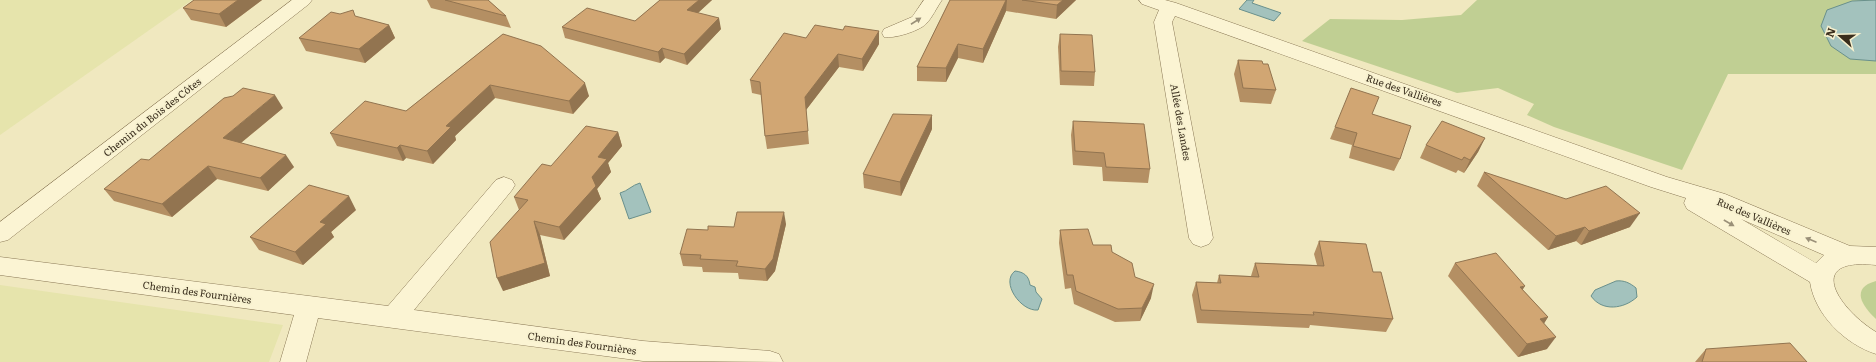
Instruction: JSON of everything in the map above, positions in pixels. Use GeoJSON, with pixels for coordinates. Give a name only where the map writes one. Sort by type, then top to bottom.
{"type":"FeatureCollection","features":[{"type":"Feature","properties":{"kind":"street","name":"Chemin du Bois des Côtes"},"geometry":{"type":"LineString","coordinates":[[0,234],[303,0]]}},
{"type":"Feature","properties":{"kind":"street"},"geometry":{"type":"LineString","coordinates":[[891,33],[919,21],[932,0]]}},
{"type":"Feature","properties":{"kind":"street","name":"Rue des Vallières"},"geometry":{"type":"LineString","coordinates":[[1148,0],[1659,182],[1717,200],[1847,255]]}},
{"type":"Feature","properties":{"kind":"street","name":"Allée des Landes"},"geometry":{"type":"LineString","coordinates":[[1170,7],[1163,22],[1201,238]]}},
{"type":"Feature","properties":{"kind":"street","name":"Rue des Vallières"},"geometry":{"type":"LineString","coordinates":[[1659,182],[1821,277]]}},
{"type":"Feature","properties":{"kind":"street"},"geometry":{"type":"LineString","coordinates":[[394,317],[504,185]]}},
{"type":"Feature","properties":{"kind":"street"},"geometry":{"type":"LineString","coordinates":[[1872,345],[1845,322],[1830,306],[1822,290],[1821,277],[1824,267],[1833,260],[1847,255],[1876,256]]}},
{"type":"Feature","properties":{"kind":"street","name":"Chemin des Fournières"},"geometry":{"type":"LineString","coordinates":[[0,266],[643,351],[770,362]]}},
{"type":"Feature","properties":{"kind":"street"},"geometry":{"type":"LineString","coordinates":[[293,362],[309,307]]}},
{"type":"Feature","properties":{"kind":"shaded area"},"geometry":{"type":"Polygon","coordinates":[[[0,0],[192,0],[0,135],[0,0]]]}},
{"type":"Feature","properties":{"kind":"shaded area"},"geometry":{"type":"Polygon","coordinates":[[[0,285],[283,325],[269,362],[0,362],[0,285]]]}},
{"type":"Feature","properties":{"kind":"green space"},"geometry":{"type":"Polygon","coordinates":[[[1477,0],[1876,0],[1876,74],[1728,74],[1682,170],[1554,127],[1527,115],[1534,104],[1498,88],[1457,93],[1302,41],[1330,19],[1402,20],[1461,15],[1477,0]]]}},
{"type":"Feature","properties":{"kind":"green space"},"geometry":{"type":"Polygon","coordinates":[[[1876,281],[1876,319],[1866,309],[1861,298],[1861,293],[1863,288],[1868,284],[1876,281]]]}},
{"type":"Feature","properties":{"kind":"water"},"geometry":{"type":"Polygon","coordinates":[[[1247,0],[1254,0],[1252,3],[1281,13],[1274,21],[1239,9],[1247,0]]]}},
{"type":"Feature","properties":{"kind":"water"},"geometry":{"type":"Polygon","coordinates":[[[1876,0],[1876,61],[1850,59],[1831,46],[1821,26],[1827,10],[1852,1],[1876,0]]]}},
{"type":"Feature","properties":{"kind":"water"},"geometry":{"type":"Polygon","coordinates":[[[640,183],[651,212],[629,219],[620,193],[640,183]]]}},
{"type":"Feature","properties":{"kind":"water"},"geometry":{"type":"Polygon","coordinates":[[[1015,271],[1026,275],[1030,285],[1035,287],[1036,292],[1042,299],[1038,310],[1025,306],[1014,295],[1010,282],[1011,276],[1015,271]]]}},
{"type":"Feature","properties":{"kind":"water"},"geometry":{"type":"Polygon","coordinates":[[[1616,281],[1624,281],[1634,286],[1636,288],[1637,297],[1620,306],[1607,307],[1601,305],[1591,296],[1595,290],[1616,281]]]}},
{"type":"Feature","properties":{"kind":"building"},"geometry":{"type":"Polygon","coordinates":[[[194,0],[238,0],[219,14],[183,8],[194,0]]]}},
{"type":"Feature","properties":{"kind":"building"},"geometry":{"type":"Polygon","coordinates":[[[445,0],[488,0],[506,16],[445,0]]]}},
{"type":"Feature","properties":{"kind":"building"},"geometry":{"type":"Polygon","coordinates":[[[660,0],[699,0],[687,10],[719,18],[684,54],[662,48],[658,52],[562,27],[587,8],[635,21],[660,0]]]}},
{"type":"Feature","properties":{"kind":"building"},"geometry":{"type":"Polygon","coordinates":[[[950,0],[1006,0],[983,49],[958,44],[946,68],[917,67],[950,0]]]}},
{"type":"Feature","properties":{"kind":"building"},"geometry":{"type":"Polygon","coordinates":[[[1022,0],[1063,0],[1057,5],[1022,0]]]}},
{"type":"Feature","properties":{"kind":"building"},"geometry":{"type":"Polygon","coordinates":[[[353,10],[355,16],[389,25],[359,49],[299,38],[331,12],[340,14],[353,10]]]}},
{"type":"Feature","properties":{"kind":"building"},"geometry":{"type":"Polygon","coordinates":[[[815,25],[843,30],[845,26],[879,31],[862,59],[838,54],[805,97],[808,131],[765,136],[760,82],[750,80],[784,33],[806,38],[815,25]]]}},
{"type":"Feature","properties":{"kind":"building"},"geometry":{"type":"Polygon","coordinates":[[[503,34],[541,46],[585,83],[569,101],[490,85],[446,126],[451,127],[427,151],[400,145],[397,148],[330,133],[365,101],[406,111],[503,34]]]}},
{"type":"Feature","properties":{"kind":"building"},"geometry":{"type":"Polygon","coordinates":[[[1060,34],[1092,35],[1095,72],[1061,71],[1060,34]]]}},
{"type":"Feature","properties":{"kind":"building"},"geometry":{"type":"Polygon","coordinates":[[[1238,60],[1262,61],[1263,64],[1268,64],[1276,90],[1243,88],[1238,60]]]}},
{"type":"Feature","properties":{"kind":"building"},"geometry":{"type":"Polygon","coordinates":[[[243,88],[275,95],[223,138],[286,155],[260,178],[208,166],[162,204],[104,189],[141,159],[149,160],[224,98],[233,96],[243,88]]]}},
{"type":"Feature","properties":{"kind":"building"},"geometry":{"type":"Polygon","coordinates":[[[1351,88],[1379,97],[1372,114],[1411,126],[1400,159],[1353,146],[1357,133],[1335,127],[1351,88]]]}},
{"type":"Feature","properties":{"kind":"building"},"geometry":{"type":"Polygon","coordinates":[[[893,114],[932,115],[900,182],[863,174],[893,114]]]}},
{"type":"Feature","properties":{"kind":"building"},"geometry":{"type":"Polygon","coordinates":[[[1073,121],[1144,124],[1150,169],[1106,167],[1104,153],[1075,151],[1073,121]]]}},
{"type":"Feature","properties":{"kind":"building"},"geometry":{"type":"Polygon","coordinates":[[[1442,121],[1485,138],[1470,160],[1464,157],[1462,160],[1426,145],[1442,121]]]}},
{"type":"Feature","properties":{"kind":"building"},"geometry":{"type":"Polygon","coordinates":[[[586,126],[618,132],[598,157],[607,159],[592,177],[596,186],[559,227],[534,221],[545,263],[497,278],[490,242],[528,200],[514,197],[542,164],[551,166],[586,126]]]}},
{"type":"Feature","properties":{"kind":"building"},"geometry":{"type":"Polygon","coordinates":[[[1484,172],[1566,199],[1606,186],[1640,213],[1589,231],[1585,227],[1556,236],[1484,172]]]}},
{"type":"Feature","properties":{"kind":"building"},"geometry":{"type":"Polygon","coordinates":[[[309,185],[349,196],[320,222],[326,224],[295,252],[250,237],[309,185]]]}},
{"type":"Feature","properties":{"kind":"building"},"geometry":{"type":"Polygon","coordinates":[[[737,212],[784,212],[773,259],[765,269],[736,266],[738,261],[700,259],[701,255],[680,254],[687,229],[708,230],[708,226],[734,227],[737,212]]]}},
{"type":"Feature","properties":{"kind":"building"},"geometry":{"type":"Polygon","coordinates":[[[1088,229],[1093,245],[1111,245],[1112,252],[1132,263],[1135,277],[1154,284],[1142,308],[1118,309],[1076,291],[1073,275],[1067,275],[1060,230],[1088,229]]]}},
{"type":"Feature","properties":{"kind":"building"},"geometry":{"type":"Polygon","coordinates":[[[1319,241],[1366,244],[1373,272],[1381,272],[1393,319],[1313,312],[1314,315],[1201,310],[1196,282],[1221,283],[1219,275],[1259,277],[1255,263],[1324,266],[1319,241]]]}},
{"type":"Feature","properties":{"kind":"building"},"geometry":{"type":"Polygon","coordinates":[[[1496,253],[1525,286],[1520,287],[1548,317],[1540,319],[1556,337],[1527,344],[1455,263],[1496,253]]]}},
{"type":"Feature","properties":{"kind":"building"},"geometry":{"type":"Polygon","coordinates":[[[1790,343],[1807,362],[1702,362],[1706,349],[1790,343]]]}}]}
